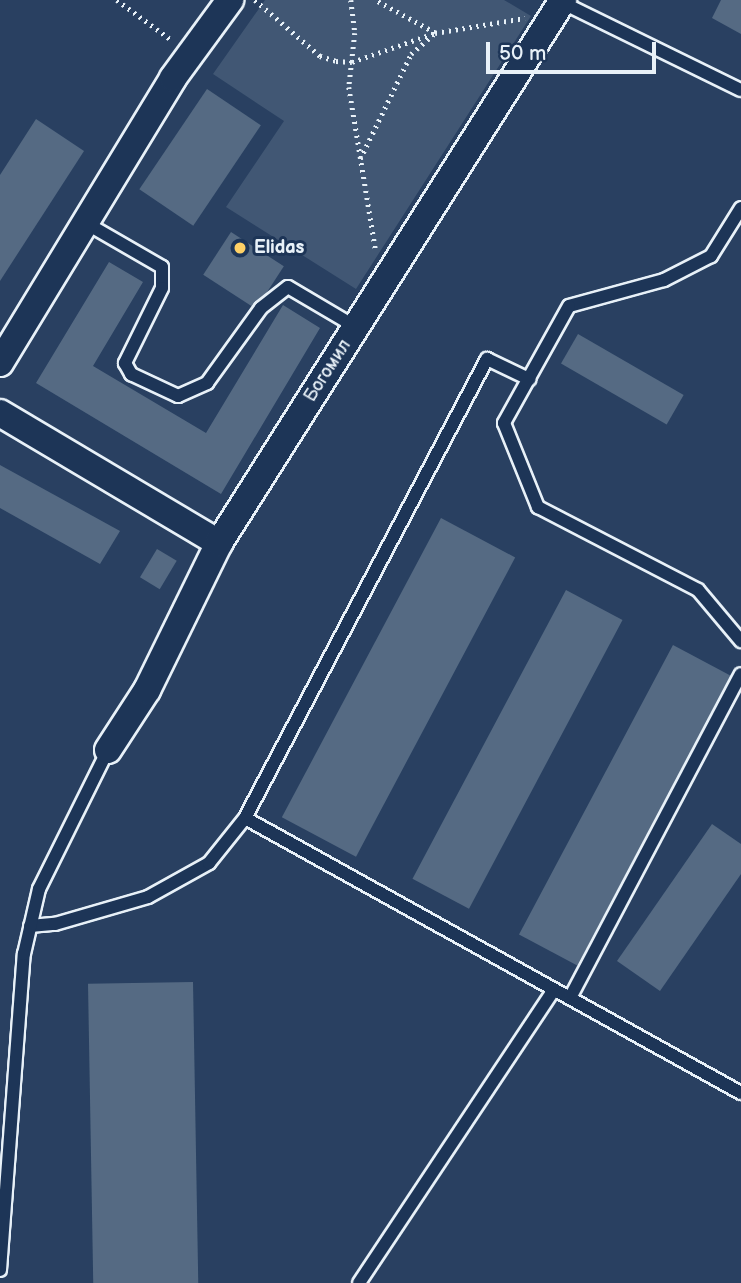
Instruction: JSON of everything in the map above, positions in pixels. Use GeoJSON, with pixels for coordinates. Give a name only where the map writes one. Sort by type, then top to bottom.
{"type":"FeatureCollection","features":[{"type":"Feature","properties":{"kind":"street"},"geometry":{"type":"LineString","coordinates":[[0,363],[84,222],[191,54],[230,0]]}},
{"type":"Feature","properties":{"kind":"street","name":"Богомил"},"geometry":{"type":"LineString","coordinates":[[108,750],[147,690],[219,543],[386,283],[561,1]]}},
{"type":"Feature","properties":{"kind":"street"},"geometry":{"type":"LineString","coordinates":[[0,413],[219,543]]}},
{"type":"Feature","properties":{"kind":"lane"},"geometry":{"type":"LineString","coordinates":[[561,1],[741,90]]}},
{"type":"Feature","properties":{"kind":"lane"},"geometry":{"type":"LineString","coordinates":[[741,208],[711,257],[664,280],[569,306],[504,423],[538,507],[698,590],[741,642]]}},
{"type":"Feature","properties":{"kind":"lane"},"geometry":{"type":"LineString","coordinates":[[84,222],[162,267],[162,288],[125,363],[131,374],[178,396],[207,383],[261,309],[288,287],[356,327]]}},
{"type":"Feature","properties":{"kind":"lane"},"geometry":{"type":"LineString","coordinates":[[30,926],[55,924],[148,897],[209,863],[245,818],[487,359],[529,379]]}},
{"type":"Feature","properties":{"kind":"lane"},"geometry":{"type":"LineString","coordinates":[[570,998],[741,674]]}},
{"type":"Feature","properties":{"kind":"lane"},"geometry":{"type":"LineString","coordinates":[[0,1270],[24,954],[39,889],[108,750]]}},
{"type":"Feature","properties":{"kind":"lane"},"geometry":{"type":"LineString","coordinates":[[245,818],[741,1093]]}},
{"type":"Feature","properties":{"kind":"lane"},"geometry":{"type":"LineString","coordinates":[[359,1283],[554,990]]}},
{"type":"Feature","properties":{"kind":"path"},"geometry":{"type":"LineString","coordinates":[[117,0],[191,54]]}},
{"type":"Feature","properties":{"kind":"path"},"geometry":{"type":"LineString","coordinates":[[255,0],[320,56],[352,62],[435,33],[525,18],[531,9]]}},
{"type":"Feature","properties":{"kind":"path"},"geometry":{"type":"LineString","coordinates":[[351,0],[352,62],[349,87],[360,160],[386,283]]}},
{"type":"Feature","properties":{"kind":"path"},"geometry":{"type":"LineString","coordinates":[[375,0],[435,33]]}},
{"type":"Feature","properties":{"kind":"path"},"geometry":{"type":"LineString","coordinates":[[360,160],[411,54],[435,33]]}},
{"type":"Feature","properties":{"kind":"shaded area"},"geometry":{"type":"Polygon","coordinates":[[[265,0],[504,0],[531,16],[356,289],[226,207],[284,121],[213,74],[265,0]]]}},
{"type":"Feature","properties":{"kind":"building"},"geometry":{"type":"Polygon","coordinates":[[[721,0],[741,0],[741,34],[712,18],[721,0]]]}},
{"type":"Feature","properties":{"kind":"building"},"geometry":{"type":"Polygon","coordinates":[[[207,89],[261,125],[193,226],[139,189],[207,89]]]}},
{"type":"Feature","properties":{"kind":"building"},"geometry":{"type":"Polygon","coordinates":[[[36,119],[84,151],[0,281],[0,175],[36,119]]]}},
{"type":"Feature","properties":{"kind":"building"},"geometry":{"type":"Polygon","coordinates":[[[231,232],[284,266],[256,309],[203,275],[231,232]]]}},
{"type":"Feature","properties":{"kind":"building"},"geometry":{"type":"Polygon","coordinates":[[[109,262],[143,282],[93,366],[206,433],[283,305],[320,328],[221,494],[36,383],[109,262]]]}},
{"type":"Feature","properties":{"kind":"building"},"geometry":{"type":"Polygon","coordinates":[[[578,334],[684,395],[667,424],[561,363],[578,334]]]}},
{"type":"Feature","properties":{"kind":"building"},"geometry":{"type":"Polygon","coordinates":[[[0,465],[120,531],[100,564],[0,508],[0,465]]]}},
{"type":"Feature","properties":{"kind":"building"},"geometry":{"type":"Polygon","coordinates":[[[441,518],[515,557],[356,857],[282,817],[441,518]]]}},
{"type":"Feature","properties":{"kind":"building"},"geometry":{"type":"Polygon","coordinates":[[[157,549],[177,561],[160,589],[140,577],[157,549]]]}},
{"type":"Feature","properties":{"kind":"building"},"geometry":{"type":"Polygon","coordinates":[[[566,590],[623,620],[469,909],[412,879],[566,590]]]}},
{"type":"Feature","properties":{"kind":"building"},"geometry":{"type":"Polygon","coordinates":[[[673,645],[731,676],[577,966],[519,935],[673,645]]]}},
{"type":"Feature","properties":{"kind":"building"},"geometry":{"type":"Polygon","coordinates":[[[712,824],[741,844],[741,874],[660,991],[617,961],[712,824]]]}},
{"type":"Feature","properties":{"kind":"building"},"geometry":{"type":"Polygon","coordinates":[[[193,982],[198,1283],[93,1283],[88,984],[193,982]]]}},
{"type":"Feature","properties":{"kind":"place","name":"Elidas"},"geometry":{"type":"Point","coordinates":[240,248]}}]}
